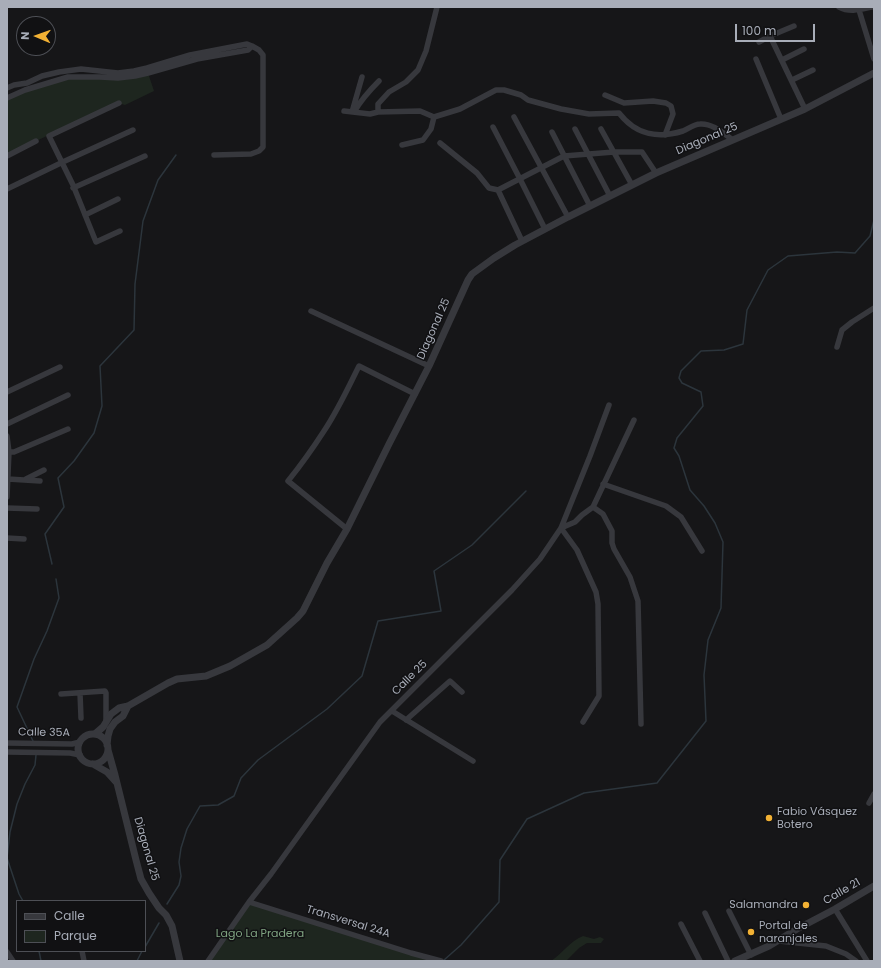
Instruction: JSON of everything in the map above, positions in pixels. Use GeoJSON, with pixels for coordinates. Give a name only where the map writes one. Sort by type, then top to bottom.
{"type":"FeatureCollection","features":[{"type":"Feature","properties":{"kind":"street"},"geometry":{"type":"LineString","coordinates":[[378,112],[378,104],[389,92],[406,82],[418,70],[426,51],[437,7]]}},
{"type":"Feature","properties":{"kind":"street"},"geometry":{"type":"LineString","coordinates":[[839,7],[846,10],[859,10],[872,7]]}},
{"type":"Feature","properties":{"kind":"street"},"geometry":{"type":"LineString","coordinates":[[859,10],[874,59]]}},
{"type":"Feature","properties":{"kind":"street"},"geometry":{"type":"LineString","coordinates":[[759,42],[794,26]]}},
{"type":"Feature","properties":{"kind":"street"},"geometry":{"type":"LineString","coordinates":[[770,36],[805,109]]}},
{"type":"Feature","properties":{"kind":"street"},"geometry":{"type":"LineString","coordinates":[[7,88],[14,85],[27,83],[42,76],[67,70],[118,73],[134,71],[190,55],[247,44],[259,50],[263,55],[263,147],[260,152],[251,154],[214,155]]}},
{"type":"Feature","properties":{"kind":"street"},"geometry":{"type":"LineString","coordinates":[[7,98],[42,84],[68,78],[118,78],[135,76],[197,59],[248,50],[252,46]]}},
{"type":"Feature","properties":{"kind":"street"},"geometry":{"type":"LineString","coordinates":[[782,60],[804,49]]}},
{"type":"Feature","properties":{"kind":"street"},"geometry":{"type":"LineString","coordinates":[[756,59],[781,119]]}},
{"type":"Feature","properties":{"kind":"street"},"geometry":{"type":"LineString","coordinates":[[87,70],[90,77]]}},
{"type":"Feature","properties":{"kind":"street"},"geometry":{"type":"LineString","coordinates":[[792,80],[813,70]]}},
{"type":"Feature","properties":{"kind":"street","name":"Diagonal 25"},"geometry":{"type":"LineString","coordinates":[[95,734],[111,714],[119,708],[128,706],[177,679],[206,676],[230,666],[267,644],[298,618],[327,563],[348,529],[429,366],[472,274],[494,258],[522,241],[656,173],[805,109],[874,73]]}},
{"type":"Feature","properties":{"kind":"street"},"geometry":{"type":"LineString","coordinates":[[353,112],[362,77]]}},
{"type":"Feature","properties":{"kind":"street"},"geometry":{"type":"LineString","coordinates":[[353,112],[367,93],[379,81]]}},
{"type":"Feature","properties":{"kind":"street"},"geometry":{"type":"LineString","coordinates":[[20,84],[23,91]]}},
{"type":"Feature","properties":{"kind":"street"},"geometry":{"type":"LineString","coordinates":[[344,111],[370,114],[378,112],[420,111],[434,117],[460,109],[496,90],[504,90],[521,95],[528,100],[561,109],[589,114],[619,113]]}},
{"type":"Feature","properties":{"kind":"street"},"geometry":{"type":"LineString","coordinates":[[605,95],[624,103],[653,100],[666,103],[671,106],[673,114],[665,135]]}},
{"type":"Feature","properties":{"kind":"street"},"geometry":{"type":"LineString","coordinates":[[119,103],[49,136],[74,188],[96,242],[120,231]]}},
{"type":"Feature","properties":{"kind":"street"},"geometry":{"type":"LineString","coordinates":[[619,113],[624,103]]}},
{"type":"Feature","properties":{"kind":"street"},"geometry":{"type":"LineString","coordinates":[[619,113],[624,120],[641,132],[653,135],[665,135],[683,131],[699,124],[711,125],[733,140]]}},
{"type":"Feature","properties":{"kind":"street"},"geometry":{"type":"LineString","coordinates":[[402,145],[423,140],[431,129],[434,117]]}},
{"type":"Feature","properties":{"kind":"street"},"geometry":{"type":"LineString","coordinates":[[514,117],[568,217]]}},
{"type":"Feature","properties":{"kind":"street"},"geometry":{"type":"LineString","coordinates":[[493,127],[545,229]]}},
{"type":"Feature","properties":{"kind":"street"},"geometry":{"type":"LineString","coordinates":[[575,129],[610,196]]}},
{"type":"Feature","properties":{"kind":"street"},"geometry":{"type":"LineString","coordinates":[[601,129],[632,185]]}},
{"type":"Feature","properties":{"kind":"street"},"geometry":{"type":"LineString","coordinates":[[7,189],[61,162],[133,130]]}},
{"type":"Feature","properties":{"kind":"street"},"geometry":{"type":"LineString","coordinates":[[552,132],[590,206]]}},
{"type":"Feature","properties":{"kind":"street"},"geometry":{"type":"LineString","coordinates":[[7,156],[36,141]]}},
{"type":"Feature","properties":{"kind":"street"},"geometry":{"type":"LineString","coordinates":[[440,143],[477,173],[489,188],[498,190],[564,156],[614,152],[642,152],[656,173]]}},
{"type":"Feature","properties":{"kind":"street"},"geometry":{"type":"LineString","coordinates":[[74,188],[145,156]]}},
{"type":"Feature","properties":{"kind":"street"},"geometry":{"type":"LineString","coordinates":[[498,190],[522,241]]}},
{"type":"Feature","properties":{"kind":"street"},"geometry":{"type":"LineString","coordinates":[[85,215],[118,199]]}},
{"type":"Feature","properties":{"kind":"street"},"geometry":{"type":"LineString","coordinates":[[837,347],[842,330],[874,308]]}},
{"type":"Feature","properties":{"kind":"street"},"geometry":{"type":"LineString","coordinates":[[311,311],[429,366]]}},
{"type":"Feature","properties":{"kind":"street"},"geometry":{"type":"LineString","coordinates":[[348,529],[288,481],[325,431],[359,366],[415,394]]}},
{"type":"Feature","properties":{"kind":"street"},"geometry":{"type":"LineString","coordinates":[[7,392],[60,367]]}},
{"type":"Feature","properties":{"kind":"street"},"geometry":{"type":"LineString","coordinates":[[7,424],[68,395]]}},
{"type":"Feature","properties":{"kind":"street","name":"Calle 25"},"geometry":{"type":"LineString","coordinates":[[208,961],[380,722],[512,590],[540,559],[561,528],[609,405]]}},
{"type":"Feature","properties":{"kind":"street"},"geometry":{"type":"LineString","coordinates":[[583,722],[599,696],[598,604],[596,592],[577,550],[561,528],[575,522],[593,507],[634,420]]}},
{"type":"Feature","properties":{"kind":"street"},"geometry":{"type":"LineString","coordinates":[[9,452],[14,452],[68,429]]}},
{"type":"Feature","properties":{"kind":"street"},"geometry":{"type":"LineString","coordinates":[[7,436],[9,452],[7,497]]}},
{"type":"Feature","properties":{"kind":"street"},"geometry":{"type":"LineString","coordinates":[[24,480],[44,470]]}},
{"type":"Feature","properties":{"kind":"street"},"geometry":{"type":"LineString","coordinates":[[8,479],[40,481]]}},
{"type":"Feature","properties":{"kind":"street"},"geometry":{"type":"LineString","coordinates":[[603,484],[666,506],[681,517],[702,551]]}},
{"type":"Feature","properties":{"kind":"street"},"geometry":{"type":"LineString","coordinates":[[593,507],[603,514],[612,531],[612,543],[614,549],[630,576],[638,601],[641,724]]}},
{"type":"Feature","properties":{"kind":"street"},"geometry":{"type":"LineString","coordinates":[[7,508],[37,509]]}},
{"type":"Feature","properties":{"kind":"street"},"geometry":{"type":"LineString","coordinates":[[7,538],[24,539]]}},
{"type":"Feature","properties":{"kind":"street"},"geometry":{"type":"LineString","coordinates":[[406,720],[450,681],[462,692]]}},
{"type":"Feature","properties":{"kind":"street"},"geometry":{"type":"LineString","coordinates":[[61,694],[105,691],[108,736]]}},
{"type":"Feature","properties":{"kind":"street"},"geometry":{"type":"LineString","coordinates":[[80,693],[81,718]]}},
{"type":"Feature","properties":{"kind":"street","name":"Diagonal 25"},"geometry":{"type":"LineString","coordinates":[[128,706],[123,716],[115,722],[110,729],[108,736],[108,748],[141,879],[158,908],[164,913],[172,926],[180,961]]}},
{"type":"Feature","properties":{"kind":"street"},"geometry":{"type":"LineString","coordinates":[[392,711],[473,761]]}},
{"type":"Feature","properties":{"kind":"street"},"geometry":{"type":"LineString","coordinates":[[93,764],[101,761],[107,754],[108,748],[103,738],[95,734],[86,736],[80,742],[78,751],[85,761],[107,772],[117,784]]}},
{"type":"Feature","properties":{"kind":"street","name":"Calle 35A"},"geometry":{"type":"LineString","coordinates":[[10,742],[72,744],[80,742]]}},
{"type":"Feature","properties":{"kind":"street","name":"Calle 35A"},"geometry":{"type":"LineString","coordinates":[[10,752],[70,752],[80,755]]}},
{"type":"Feature","properties":{"kind":"street"},"geometry":{"type":"LineString","coordinates":[[869,803],[874,794]]}},
{"type":"Feature","properties":{"kind":"street","name":"Calle 21"},"geometry":{"type":"LineString","coordinates":[[735,961],[779,941],[797,929],[874,886]]}},
{"type":"Feature","properties":{"kind":"street","name":"Transversal 24A"},"geometry":{"type":"LineString","coordinates":[[249,902],[441,961]]}},
{"type":"Feature","properties":{"kind":"street"},"geometry":{"type":"LineString","coordinates":[[835,909],[868,961]]}},
{"type":"Feature","properties":{"kind":"street"},"geometry":{"type":"LineString","coordinates":[[729,911],[751,955]]}},
{"type":"Feature","properties":{"kind":"street"},"geometry":{"type":"LineString","coordinates":[[705,913],[728,961]]}},
{"type":"Feature","properties":{"kind":"street"},"geometry":{"type":"LineString","coordinates":[[681,924],[700,961]]}},
{"type":"Feature","properties":{"kind":"street"},"geometry":{"type":"LineString","coordinates":[[779,941],[826,946],[846,954],[856,961]]}},
{"type":"Feature","properties":{"kind":"street"},"geometry":{"type":"LineString","coordinates":[[7,952],[13,961]]}},
{"type":"Feature","properties":{"kind":"green space"},"geometry":{"type":"Polygon","coordinates":[[[148,73],[154,91],[125,105],[118,103],[7,156],[7,98],[60,79],[148,73]]]}},
{"type":"Feature","properties":{"kind":"green space","name":"Lago La Pradera"},"geometry":{"type":"Polygon","coordinates":[[[249,902],[441,961],[208,961],[249,902]]]}},
{"type":"Feature","properties":{"kind":"green space"},"geometry":{"type":"Polygon","coordinates":[[[583,936],[594,939],[600,937],[604,939],[601,943],[587,943],[579,948],[566,961],[551,961],[574,941],[583,936]]]}},
{"type":"Feature","properties":{"kind":"waterway"},"geometry":{"type":"LineString","coordinates":[[52,564],[45,534],[64,507],[58,478],[74,461],[94,433],[102,406],[100,366],[134,330],[135,284],[143,221],[158,180],[176,155]]}},
{"type":"Feature","properties":{"kind":"waterway"},"geometry":{"type":"LineString","coordinates":[[444,960],[461,945],[499,902],[500,860],[527,819],[584,793],[657,783],[706,721],[704,675],[708,640],[721,608],[723,542],[715,523],[704,506],[690,490],[679,456],[674,448],[677,438],[703,406],[701,392],[682,383],[679,378],[681,371],[701,351],[724,350],[743,344],[747,310],[768,270],[788,256],[837,252],[855,253],[870,236],[874,220]]}},
{"type":"Feature","properties":{"kind":"waterway"},"geometry":{"type":"LineString","coordinates":[[167,904],[179,885],[181,876],[179,862],[181,848],[187,829],[200,806],[218,805],[234,796],[241,778],[258,760],[327,709],[362,676],[378,621],[441,611],[434,571],[472,545],[526,491]]}},
{"type":"Feature","properties":{"kind":"waterway"},"geometry":{"type":"LineString","coordinates":[[33,741],[17,707],[34,659],[47,631],[59,598],[56,579]]}},
{"type":"Feature","properties":{"kind":"waterway"},"geometry":{"type":"LineString","coordinates":[[22,900],[7,858],[10,832],[17,804],[35,765],[36,755]]}},
{"type":"Feature","properties":{"kind":"waterway"},"geometry":{"type":"LineString","coordinates":[[146,945],[159,923]]}},
{"type":"Feature","properties":{"kind":"waterway"},"geometry":{"type":"LineString","coordinates":[[39,952],[41,961]]}},
{"type":"Feature","properties":{"kind":"waterway"},"geometry":{"type":"LineString","coordinates":[[137,961],[142,952]]}},
{"type":"Feature","properties":{"kind":"place","name":"Fabio Vásquez Botero"},"geometry":{"type":"Point","coordinates":[769,818]}},
{"type":"Feature","properties":{"kind":"place","name":"Salamandra"},"geometry":{"type":"Point","coordinates":[806,905]}},
{"type":"Feature","properties":{"kind":"place","name":"Portal de naranjales"},"geometry":{"type":"Point","coordinates":[751,932]}}]}
